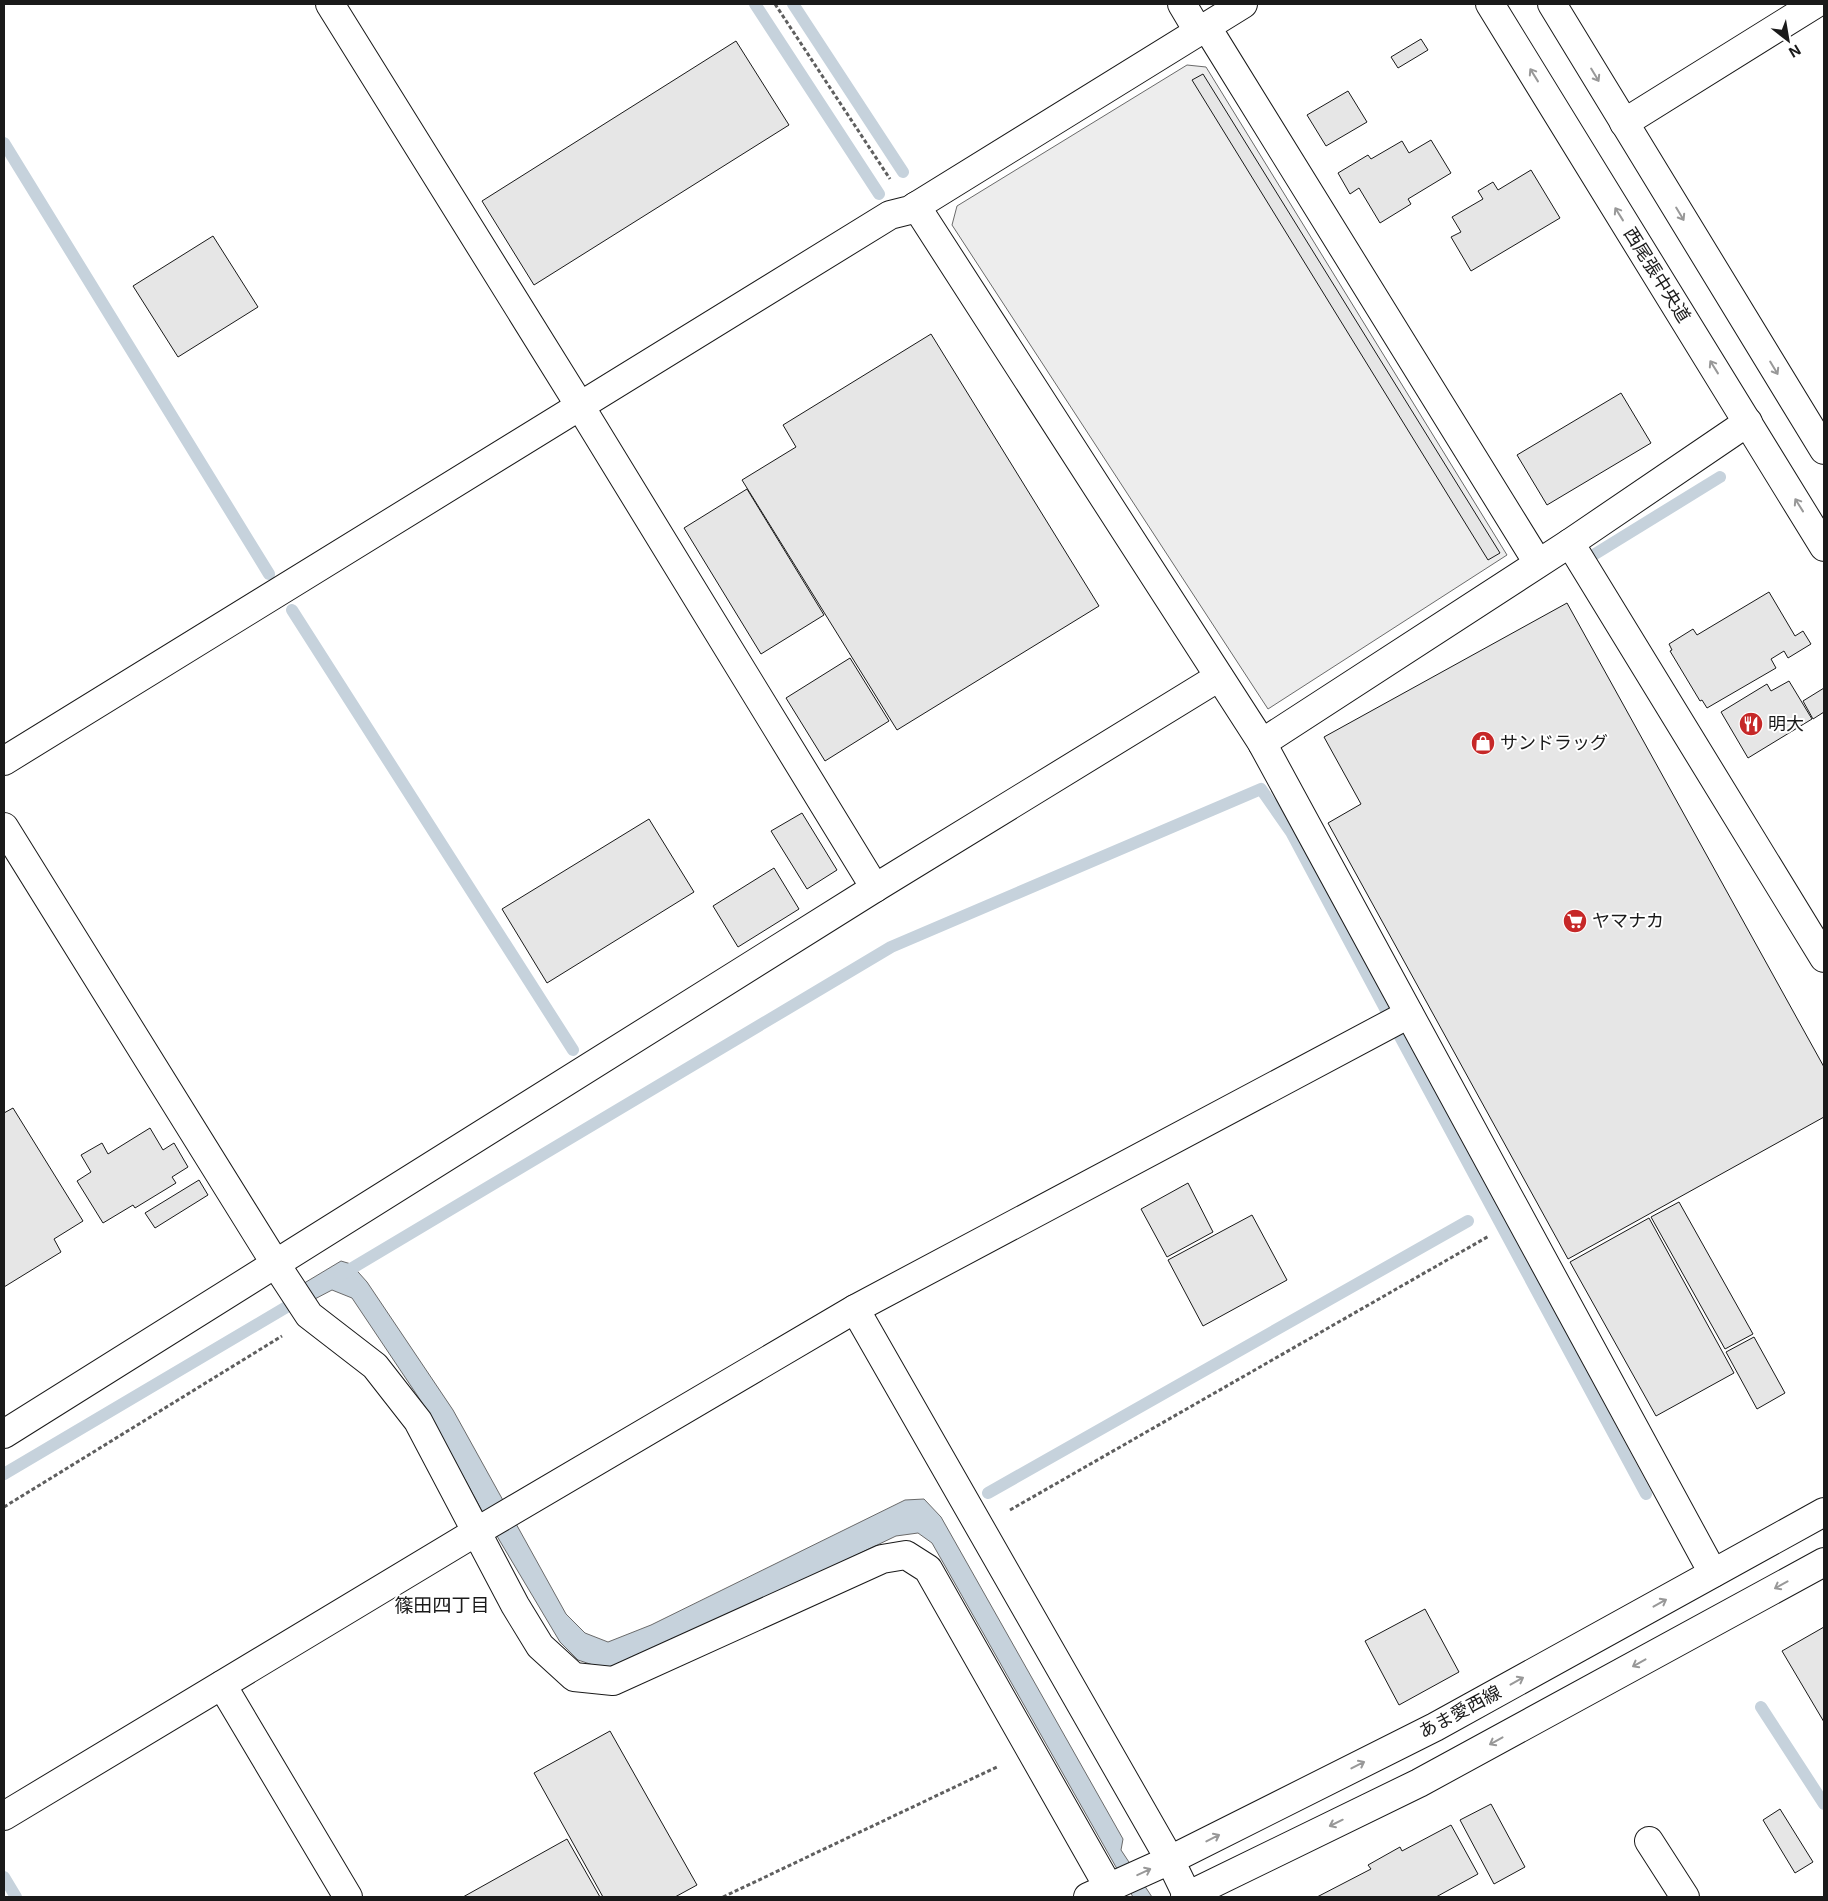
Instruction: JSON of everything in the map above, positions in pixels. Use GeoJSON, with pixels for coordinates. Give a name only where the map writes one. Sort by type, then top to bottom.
{"type":"FeatureCollection","features":[{"type":"Feature","properties":{"kind":"street"},"geometry":{"type":"LineString","coordinates":[[330,4],[580,406],[875,888]]}},
{"type":"Feature","properties":{"kind":"street"},"geometry":{"type":"LineString","coordinates":[[1182,4],[1202,29],[1538,563]]}},
{"type":"Feature","properties":{"kind":"street"},"geometry":{"type":"LineString","coordinates":[[4,761],[890,215],[913,208],[1243,4]]}},
{"type":"Feature","properties":{"kind":"street","name":"西尾張中央道"},"geometry":{"type":"LineString","coordinates":[[1490,4],[1824,547]]}},
{"type":"Feature","properties":{"kind":"street"},"geometry":{"type":"LineString","coordinates":[[1552,4],[1824,450]]}},
{"type":"Feature","properties":{"kind":"street"},"geometry":{"type":"LineString","coordinates":[[1624,123],[1815,4]]}},
{"type":"Feature","properties":{"kind":"street"},"geometry":{"type":"LineString","coordinates":[[913,208],[1262,743],[1713,1573]]}},
{"type":"Feature","properties":{"kind":"street"},"geometry":{"type":"LineString","coordinates":[[1262,743],[1570,543],[1748,422]]}},
{"type":"Feature","properties":{"kind":"street"},"geometry":{"type":"LineString","coordinates":[[1570,543],[1824,958]]}},
{"type":"Feature","properties":{"kind":"street"},"geometry":{"type":"LineString","coordinates":[[4,1434],[281,1272],[875,888],[1220,677]]}},
{"type":"Feature","properties":{"kind":"street"},"geometry":{"type":"LineString","coordinates":[[4,827],[281,1272],[310,1314],[375,1366],[418,1421],[482,1529],[515,1604],[540,1646],[574,1677],[613,1681],[882,1559],[906,1555],[928,1569],[1031,1751],[1105,1890]]}},
{"type":"Feature","properties":{"kind":"street"},"geometry":{"type":"LineString","coordinates":[[4,1816],[482,1529],[854,1309],[1409,1014]]}},
{"type":"Feature","properties":{"kind":"street"},"geometry":{"type":"LineString","coordinates":[[854,1309],[1170,1860],[1187,1897],[1419,1783],[1824,1562]]}},
{"type":"Feature","properties":{"kind":"street","name":"あま愛西線"},"geometry":{"type":"LineString","coordinates":[[1105,1890],[1170,1860],[1435,1726],[1824,1512]]}},
{"type":"Feature","properties":{"kind":"street"},"geometry":{"type":"LineString","coordinates":[[222,1685],[348,1897]]}},
{"type":"Feature","properties":{"kind":"street"},"geometry":{"type":"LineString","coordinates":[[1649,1841],[1685,1897]]}},
{"type":"Feature","properties":{"kind":"path"},"geometry":{"type":"LineString","coordinates":[[775,4],[913,208]]}},
{"type":"Feature","properties":{"kind":"path"},"geometry":{"type":"LineString","coordinates":[[979,1527],[1489,1236]]}},
{"type":"Feature","properties":{"kind":"path"},"geometry":{"type":"LineString","coordinates":[[4,1506],[310,1314]]}},
{"type":"Feature","properties":{"kind":"path"},"geometry":{"type":"LineString","coordinates":[[723,1897],[1031,1751]]}},
{"type":"Feature","properties":{"kind":"shaded area"},"geometry":{"type":"Polygon","coordinates":[[[1187,65],[1206,67],[1507,555],[1268,709],[952,225],[957,206],[1187,65]]]}},
{"type":"Feature","properties":{"kind":"shaded area"},"geometry":{"type":"Polygon","coordinates":[[[341,1261],[351,1264],[367,1282],[453,1410],[566,1614],[585,1633],[608,1642],[651,1625],[905,1500],[924,1499],[941,1517],[1123,1839],[1121,1850],[1152,1897],[1133,1897],[932,1543],[918,1533],[896,1536],[633,1662],[605,1669],[578,1660],[560,1642],[482,1511],[429,1413],[352,1298],[332,1290],[311,1301],[301,1285],[341,1261]]]}},
{"type":"Feature","properties":{"kind":"building"},"geometry":{"type":"Polygon","coordinates":[[[1421,39],[1428,50],[1398,68],[1391,57],[1421,39]]]}},
{"type":"Feature","properties":{"kind":"building"},"geometry":{"type":"Polygon","coordinates":[[[736,41],[789,125],[534,285],[482,201],[736,41]]]}},
{"type":"Feature","properties":{"kind":"building"},"geometry":{"type":"Polygon","coordinates":[[[1203,74],[1500,553],[1488,560],[1192,80],[1203,74]]]}},
{"type":"Feature","properties":{"kind":"building"},"geometry":{"type":"Polygon","coordinates":[[[1348,91],[1367,122],[1326,146],[1307,115],[1348,91]]]}},
{"type":"Feature","properties":{"kind":"building"},"geometry":{"type":"Polygon","coordinates":[[[1431,140],[1451,173],[1408,199],[1411,204],[1380,223],[1359,188],[1350,194],[1338,173],[1368,155],[1371,159],[1402,141],[1409,153],[1431,140]]]}},
{"type":"Feature","properties":{"kind":"building"},"geometry":{"type":"Polygon","coordinates":[[[1531,170],[1560,218],[1471,271],[1451,237],[1461,232],[1452,217],[1483,199],[1478,191],[1493,182],[1498,190],[1531,170]]]}},
{"type":"Feature","properties":{"kind":"building"},"geometry":{"type":"Polygon","coordinates":[[[213,236],[258,307],[178,357],[133,286],[213,236]]]}},
{"type":"Feature","properties":{"kind":"building"},"geometry":{"type":"Polygon","coordinates":[[[931,334],[1099,606],[897,730],[742,480],[796,447],[783,425],[931,334]]]}},
{"type":"Feature","properties":{"kind":"building"},"geometry":{"type":"Polygon","coordinates":[[[1621,393],[1651,443],[1547,505],[1517,455],[1621,393]]]}},
{"type":"Feature","properties":{"kind":"building"},"geometry":{"type":"Polygon","coordinates":[[[747,489],[824,615],[761,654],[684,528],[747,489]]]}},
{"type":"Feature","properties":{"kind":"building"},"geometry":{"type":"Polygon","coordinates":[[[1769,592],[1795,636],[1803,631],[1811,644],[1788,658],[1784,651],[1771,659],[1776,668],[1707,708],[1702,700],[1700,701],[1670,651],[1672,650],[1669,644],[1693,629],[1697,635],[1769,592]]]}},
{"type":"Feature","properties":{"kind":"building"},"geometry":{"type":"Polygon","coordinates":[[[1567,603],[1824,1067],[1824,1117],[1568,1259],[1328,823],[1361,804],[1324,737],[1567,603]]]}},
{"type":"Feature","properties":{"kind":"building"},"geometry":{"type":"Polygon","coordinates":[[[850,658],[889,721],[825,761],[786,698],[850,658]]]}},
{"type":"Feature","properties":{"kind":"building"},"geometry":{"type":"Polygon","coordinates":[[[1789,681],[1812,719],[1748,758],[1721,712],[1767,684],[1771,691],[1789,681]]]}},
{"type":"Feature","properties":{"kind":"building"},"geometry":{"type":"Polygon","coordinates":[[[1824,688],[1824,712],[1813,719],[1803,701],[1824,688]]]}},
{"type":"Feature","properties":{"kind":"building"},"geometry":{"type":"Polygon","coordinates":[[[802,813],[837,870],[807,889],[771,831],[802,813]]]}},
{"type":"Feature","properties":{"kind":"building"},"geometry":{"type":"Polygon","coordinates":[[[649,819],[694,892],[547,983],[502,909],[649,819]]]}},
{"type":"Feature","properties":{"kind":"building"},"geometry":{"type":"Polygon","coordinates":[[[774,868],[799,909],[738,947],[713,906],[774,868]]]}},
{"type":"Feature","properties":{"kind":"building"},"geometry":{"type":"Polygon","coordinates":[[[13,1108],[83,1221],[54,1239],[61,1252],[4,1287],[4,1113],[13,1108]]]}},
{"type":"Feature","properties":{"kind":"building"},"geometry":{"type":"Polygon","coordinates":[[[150,1128],[163,1150],[174,1143],[188,1167],[172,1177],[176,1183],[135,1208],[133,1205],[103,1223],[77,1181],[91,1172],[81,1155],[102,1143],[108,1154],[150,1128]]]}},
{"type":"Feature","properties":{"kind":"building"},"geometry":{"type":"Polygon","coordinates":[[[199,1180],[208,1195],[155,1228],[145,1213],[199,1180]]]}},
{"type":"Feature","properties":{"kind":"building"},"geometry":{"type":"Polygon","coordinates":[[[1188,1183],[1213,1232],[1167,1257],[1141,1209],[1188,1183]]]}},
{"type":"Feature","properties":{"kind":"building"},"geometry":{"type":"Polygon","coordinates":[[[1679,1202],[1753,1334],[1725,1349],[1651,1217],[1679,1202]]]}},
{"type":"Feature","properties":{"kind":"building"},"geometry":{"type":"Polygon","coordinates":[[[1252,1215],[1287,1280],[1203,1326],[1168,1260],[1252,1215]]]}},
{"type":"Feature","properties":{"kind":"building"},"geometry":{"type":"Polygon","coordinates":[[[1649,1218],[1734,1373],[1656,1416],[1570,1262],[1649,1218]]]}},
{"type":"Feature","properties":{"kind":"building"},"geometry":{"type":"Polygon","coordinates":[[[1754,1337],[1785,1393],[1757,1409],[1726,1352],[1754,1337]]]}},
{"type":"Feature","properties":{"kind":"building"},"geometry":{"type":"Polygon","coordinates":[[[1425,1609],[1459,1672],[1399,1705],[1365,1641],[1425,1609]]]}},
{"type":"Feature","properties":{"kind":"building"},"geometry":{"type":"Polygon","coordinates":[[[1824,1627],[1824,1722],[1782,1651],[1824,1627]]]}},
{"type":"Feature","properties":{"kind":"building"},"geometry":{"type":"Polygon","coordinates":[[[610,1731],[697,1885],[675,1897],[603,1897],[534,1773],[610,1731]]]}},
{"type":"Feature","properties":{"kind":"building"},"geometry":{"type":"Polygon","coordinates":[[[1491,1804],[1525,1867],[1494,1884],[1460,1820],[1491,1804]]]}},
{"type":"Feature","properties":{"kind":"building"},"geometry":{"type":"Polygon","coordinates":[[[1780,1809],[1813,1862],[1795,1873],[1763,1820],[1780,1809]]]}},
{"type":"Feature","properties":{"kind":"building"},"geometry":{"type":"Polygon","coordinates":[[[1451,1825],[1478,1874],[1436,1897],[1317,1897],[1371,1869],[1368,1865],[1400,1847],[1402,1851],[1451,1825]]]}},
{"type":"Feature","properties":{"kind":"building"},"geometry":{"type":"Polygon","coordinates":[[[567,1839],[600,1897],[463,1897],[567,1839]]]}},
{"type":"Feature","properties":{"kind":"waterway"},"geometry":{"type":"LineString","coordinates":[[755,4],[879,194]]}},
{"type":"Feature","properties":{"kind":"waterway"},"geometry":{"type":"LineString","coordinates":[[793,4],[903,172]]}},
{"type":"Feature","properties":{"kind":"waterway"},"geometry":{"type":"LineString","coordinates":[[4,143],[269,574]]}},
{"type":"Feature","properties":{"kind":"waterway"},"geometry":{"type":"LineString","coordinates":[[1595,554],[1720,477]]}},
{"type":"Feature","properties":{"kind":"waterway"},"geometry":{"type":"LineString","coordinates":[[292,610],[573,1050]]}},
{"type":"Feature","properties":{"kind":"waterway"},"geometry":{"type":"LineString","coordinates":[[339,1276],[891,947],[1261,789],[1291,832],[1388,1014]]}},
{"type":"Feature","properties":{"kind":"waterway"},"geometry":{"type":"LineString","coordinates":[[1398,1033],[1646,1494]]}},
{"type":"Feature","properties":{"kind":"waterway"},"geometry":{"type":"LineString","coordinates":[[988,1493],[1468,1221]]}},
{"type":"Feature","properties":{"kind":"waterway"},"geometry":{"type":"LineString","coordinates":[[4,1474],[300,1299]]}},
{"type":"Feature","properties":{"kind":"waterway"},"geometry":{"type":"LineString","coordinates":[[1761,1707],[1824,1804]]}},
{"type":"Feature","properties":{"kind":"waterway"},"geometry":{"type":"LineString","coordinates":[[4,1877],[16,1897]]}},
{"type":"Feature","properties":{"kind":"place","name":"明大"},"geometry":{"type":"Point","coordinates":[1751,724]}},
{"type":"Feature","properties":{"kind":"place","name":"サンドラッグ"},"geometry":{"type":"Point","coordinates":[1483,743]}},
{"type":"Feature","properties":{"kind":"place","name":"ヤマナカ"},"geometry":{"type":"Point","coordinates":[1575,921]}},
{"type":"Feature","properties":{"kind":"district","name":"篠田四丁目"},"geometry":{"type":"Point","coordinates":[442,1605]}}]}
